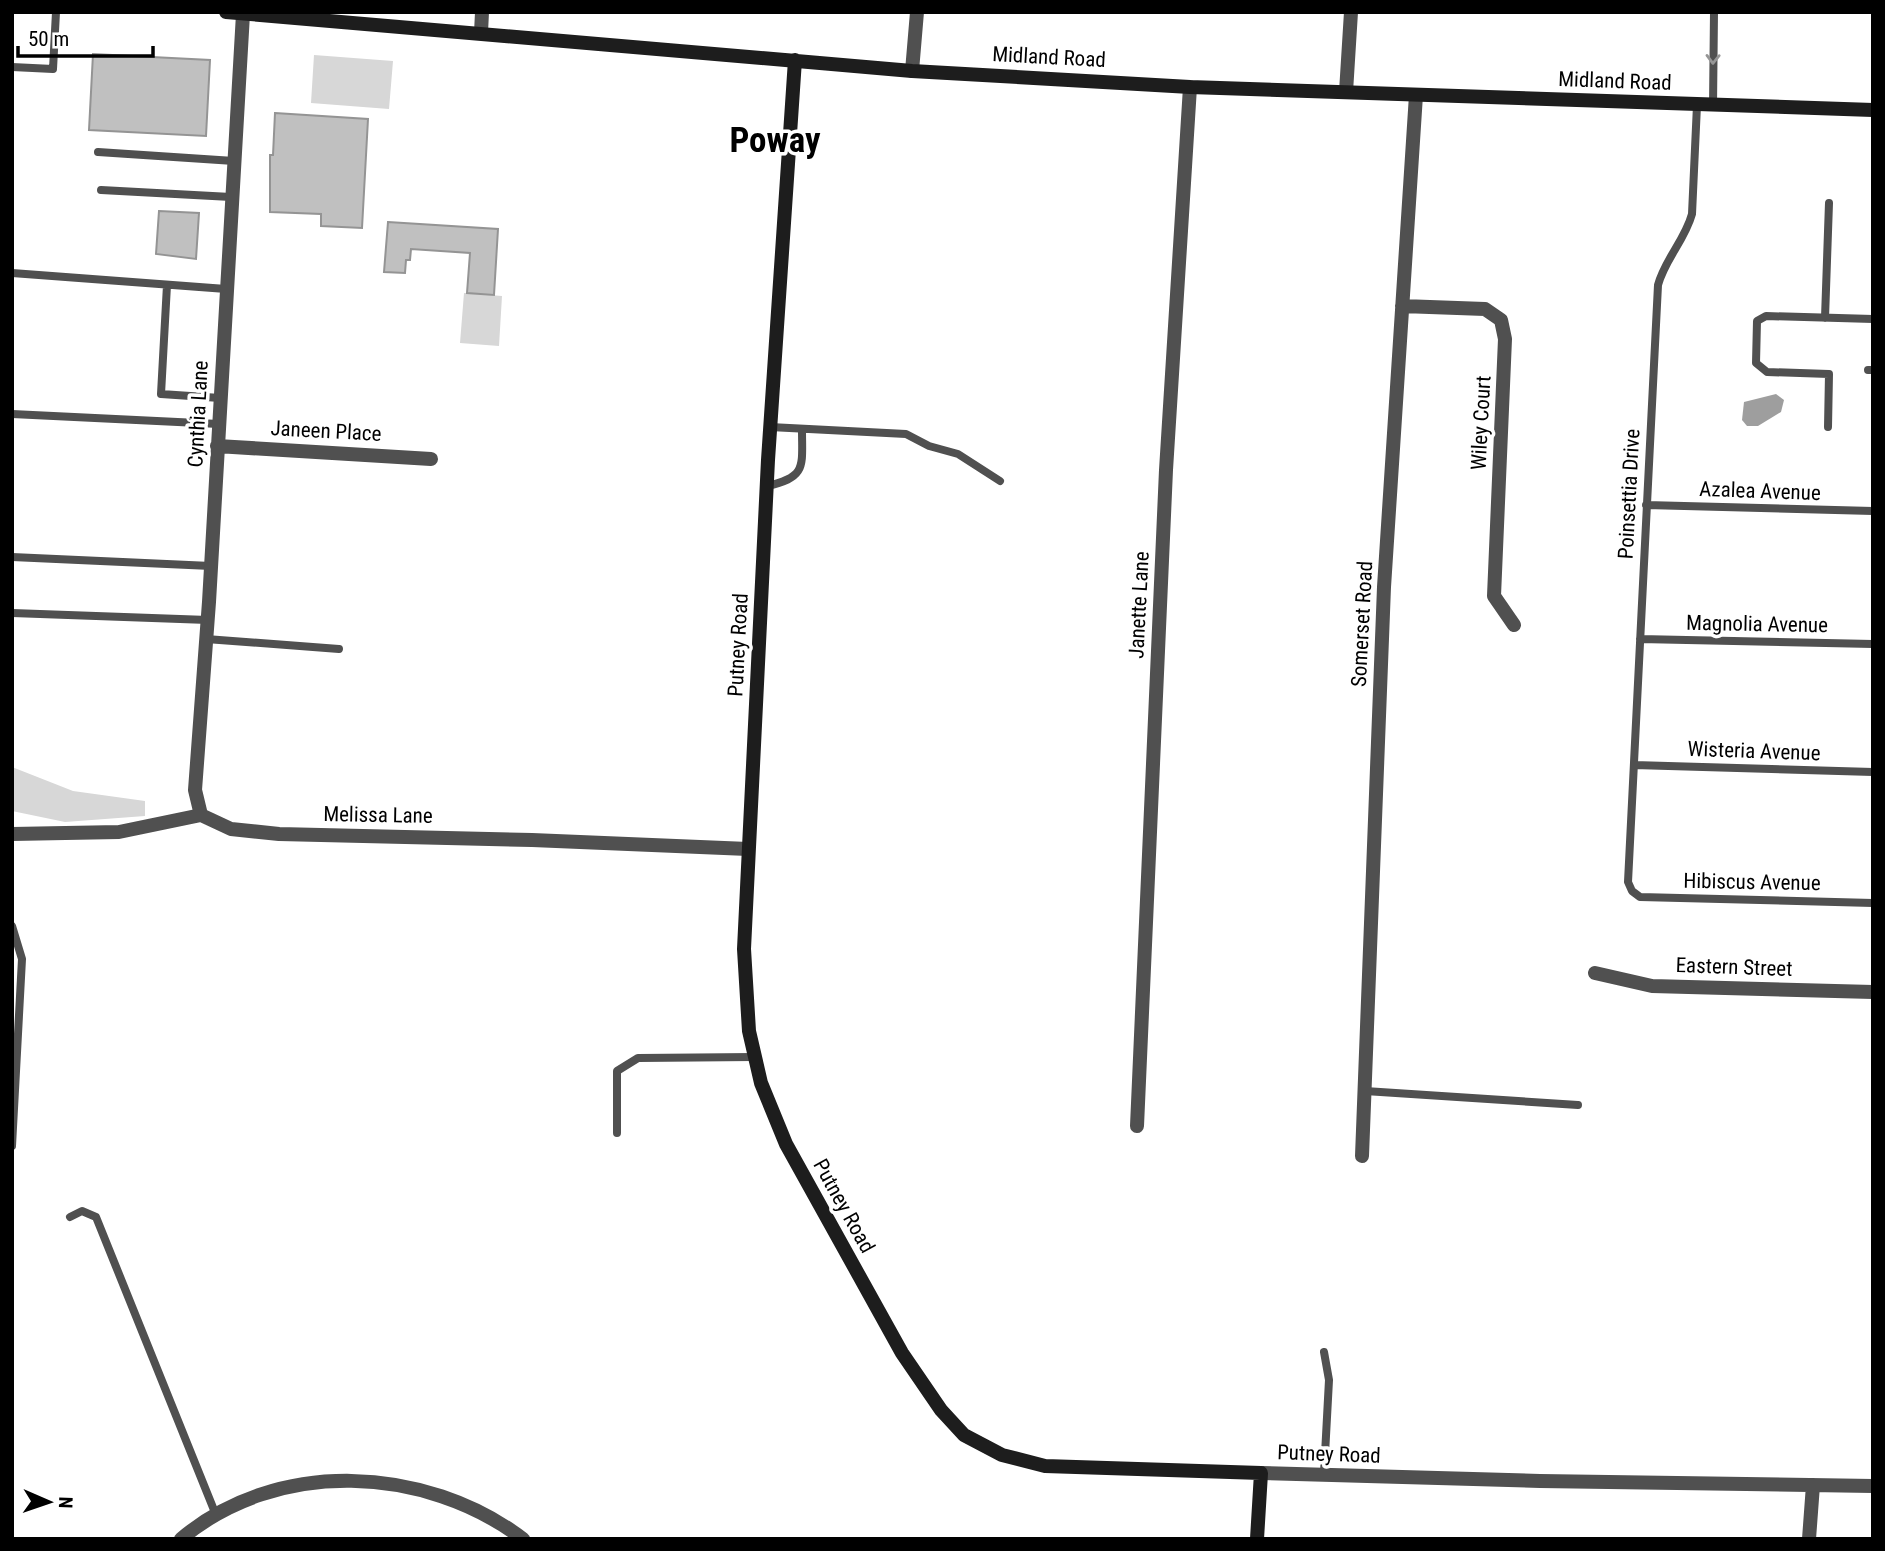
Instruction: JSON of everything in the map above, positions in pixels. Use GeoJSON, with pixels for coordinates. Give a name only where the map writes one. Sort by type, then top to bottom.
{"type":"FeatureCollection","features":[{"type":"Feature","properties":{"kind":"street","name":"Midland Road"},"geometry":{"type":"LineString","coordinates":[[226,12],[338,17],[481,33],[912,71],[1190,86],[1873,110]]}},
{"type":"Feature","properties":{"kind":"street"},"geometry":{"type":"LineString","coordinates":[[481,33],[482,12]]}},
{"type":"Feature","properties":{"kind":"street"},"geometry":{"type":"LineString","coordinates":[[912,71],[917,12]]}},
{"type":"Feature","properties":{"kind":"street"},"geometry":{"type":"LineString","coordinates":[[1346,92],[1351,12]]}},
{"type":"Feature","properties":{"kind":"street","name":"Cynthia Lane"},"geometry":{"type":"LineString","coordinates":[[201,815],[195,790],[208,620],[243,14]]}},
{"type":"Feature","properties":{"kind":"street","name":"Putney Road"},"geometry":{"type":"LineString","coordinates":[[795,60],[770,427],[748,849],[744,990],[754,1057],[769,1105],[786,1144],[902,1353],[941,1410],[964,1435],[1002,1455],[1045,1466],[1514,1481],[1873,1486]]}},
{"type":"Feature","properties":{"kind":"street","name":"Janette Lane"},"geometry":{"type":"LineString","coordinates":[[1137,1126],[1166,470],[1190,86]]}},
{"type":"Feature","properties":{"kind":"street","name":"Somerset Road"},"geometry":{"type":"LineString","coordinates":[[1363,1156],[1384,587],[1416,95]]}},
{"type":"Feature","properties":{"kind":"street","name":"Wiley Court"},"geometry":{"type":"LineString","coordinates":[[1402,306],[1485,309],[1501,320],[1505,339],[1494,596],[1514,625]]}},
{"type":"Feature","properties":{"kind":"street","name":"Janeen Place"},"geometry":{"type":"LineString","coordinates":[[217,446],[431,459]]}},
{"type":"Feature","properties":{"kind":"street"},"geometry":{"type":"LineString","coordinates":[[12,834],[119,832],[201,815]]}},
{"type":"Feature","properties":{"kind":"street","name":"Melissa Lane"},"geometry":{"type":"LineString","coordinates":[[201,815],[231,829],[279,834],[748,849]]}},
{"type":"Feature","properties":{"kind":"street","name":"Eastern Street"},"geometry":{"type":"LineString","coordinates":[[1595,973],[1652,986],[1873,992]]}},
{"type":"Feature","properties":{"kind":"street"},"geometry":{"type":"LineString","coordinates":[[1257,1539],[1261,1473]]}},
{"type":"Feature","properties":{"kind":"street"},"geometry":{"type":"LineString","coordinates":[[180,1539],[238,1504],[289,1487],[369,1479],[416,1487],[459,1501],[523,1539]]}},
{"type":"Feature","properties":{"kind":"street"},"geometry":{"type":"LineString","coordinates":[[1809,1539],[1813,1485]]}},
{"type":"Feature","properties":{"kind":"lane"},"geometry":{"type":"LineString","coordinates":[[12,67],[53,69],[56,12]]}},
{"type":"Feature","properties":{"kind":"lane"},"geometry":{"type":"LineString","coordinates":[[1713,106],[1714,12]]}},
{"type":"Feature","properties":{"kind":"lane","name":"Poinsettia Drive"},"geometry":{"type":"LineString","coordinates":[[1632,891],[1628,882],[1658,285],[1662,269],[1688,228],[1692,214],[1697,105]]}},
{"type":"Feature","properties":{"kind":"lane"},"geometry":{"type":"LineString","coordinates":[[98,152],[234,161]]}},
{"type":"Feature","properties":{"kind":"lane"},"geometry":{"type":"LineString","coordinates":[[101,190],[231,197]]}},
{"type":"Feature","properties":{"kind":"lane"},"geometry":{"type":"LineString","coordinates":[[1825,318],[1829,203]]}},
{"type":"Feature","properties":{"kind":"lane"},"geometry":{"type":"LineString","coordinates":[[12,273],[226,289]]}},
{"type":"Feature","properties":{"kind":"lane"},"geometry":{"type":"LineString","coordinates":[[167,285],[161,394],[220,398]]}},
{"type":"Feature","properties":{"kind":"lane"},"geometry":{"type":"LineString","coordinates":[[1828,427],[1829,374],[1767,372],[1756,363],[1757,321],[1766,316],[1873,319]]}},
{"type":"Feature","properties":{"kind":"lane"},"geometry":{"type":"LineString","coordinates":[[12,414],[219,424]]}},
{"type":"Feature","properties":{"kind":"lane"},"geometry":{"type":"LineString","coordinates":[[770,427],[906,434],[929,446],[958,454],[1000,481]]}},
{"type":"Feature","properties":{"kind":"lane"},"geometry":{"type":"LineString","coordinates":[[767,486],[793,480],[800,471],[802,429]]}},
{"type":"Feature","properties":{"kind":"lane","name":"Azalea Avenue"},"geometry":{"type":"LineString","coordinates":[[1646,505],[1873,511]]}},
{"type":"Feature","properties":{"kind":"lane"},"geometry":{"type":"LineString","coordinates":[[12,557],[211,566]]}},
{"type":"Feature","properties":{"kind":"lane"},"geometry":{"type":"LineString","coordinates":[[12,612],[208,620]]}},
{"type":"Feature","properties":{"kind":"lane"},"geometry":{"type":"LineString","coordinates":[[206,639],[339,649]]}},
{"type":"Feature","properties":{"kind":"lane","name":"Magnolia Avenue"},"geometry":{"type":"LineString","coordinates":[[1640,639],[1873,644]]}},
{"type":"Feature","properties":{"kind":"lane","name":"Wisteria Avenue"},"geometry":{"type":"LineString","coordinates":[[1634,765],[1873,772]]}},
{"type":"Feature","properties":{"kind":"lane","name":"Hibiscus Avenue"},"geometry":{"type":"LineString","coordinates":[[1632,891],[1640,897],[1873,903]]}},
{"type":"Feature","properties":{"kind":"lane"},"geometry":{"type":"LineString","coordinates":[[12,926],[22,959],[12,1146]]}},
{"type":"Feature","properties":{"kind":"lane"},"geometry":{"type":"LineString","coordinates":[[617,1133],[617,1071],[638,1058],[754,1057]]}},
{"type":"Feature","properties":{"kind":"lane"},"geometry":{"type":"LineString","coordinates":[[1365,1091],[1577,1105]]}},
{"type":"Feature","properties":{"kind":"lane"},"geometry":{"type":"LineString","coordinates":[[70,1217],[82,1211],[96,1217],[216,1515]]}},
{"type":"Feature","properties":{"kind":"lane"},"geometry":{"type":"LineString","coordinates":[[1324,1352],[1329,1380],[1324,1473]]}},
{"type":"Feature","properties":{"kind":"shaded area"},"geometry":{"type":"Polygon","coordinates":[[[314,55],[393,61],[389,109],[311,103],[314,55]]]}},
{"type":"Feature","properties":{"kind":"shaded area"},"geometry":{"type":"Polygon","coordinates":[[[464,293],[502,296],[499,346],[460,343],[464,293]]]}},
{"type":"Feature","properties":{"kind":"shaded area"},"geometry":{"type":"Polygon","coordinates":[[[1776,394],[1784,400],[1781,412],[1758,426],[1747,426],[1742,420],[1744,402],[1776,394]]]}},
{"type":"Feature","properties":{"kind":"shaded area"},"geometry":{"type":"Polygon","coordinates":[[[12,767],[73,791],[145,801],[145,816],[65,822],[12,811],[12,767]]]}},
{"type":"Feature","properties":{"kind":"building"},"geometry":{"type":"Polygon","coordinates":[[[93,54],[210,60],[206,136],[89,130],[93,54]]]}},
{"type":"Feature","properties":{"kind":"building"},"geometry":{"type":"Polygon","coordinates":[[[275,113],[368,119],[362,228],[321,226],[321,214],[270,212],[270,155],[273,155],[275,113]]]}},
{"type":"Feature","properties":{"kind":"building"},"geometry":{"type":"Polygon","coordinates":[[[159,211],[199,213],[196,259],[156,254],[159,211]]]}},
{"type":"Feature","properties":{"kind":"building"},"geometry":{"type":"Polygon","coordinates":[[[388,222],[498,229],[494,295],[467,293],[470,253],[411,249],[410,260],[406,260],[405,273],[384,272],[388,222]]]}},
{"type":"Feature","properties":{"kind":"district","name":"Poway"},"geometry":{"type":"Point","coordinates":[775,140]}}]}
